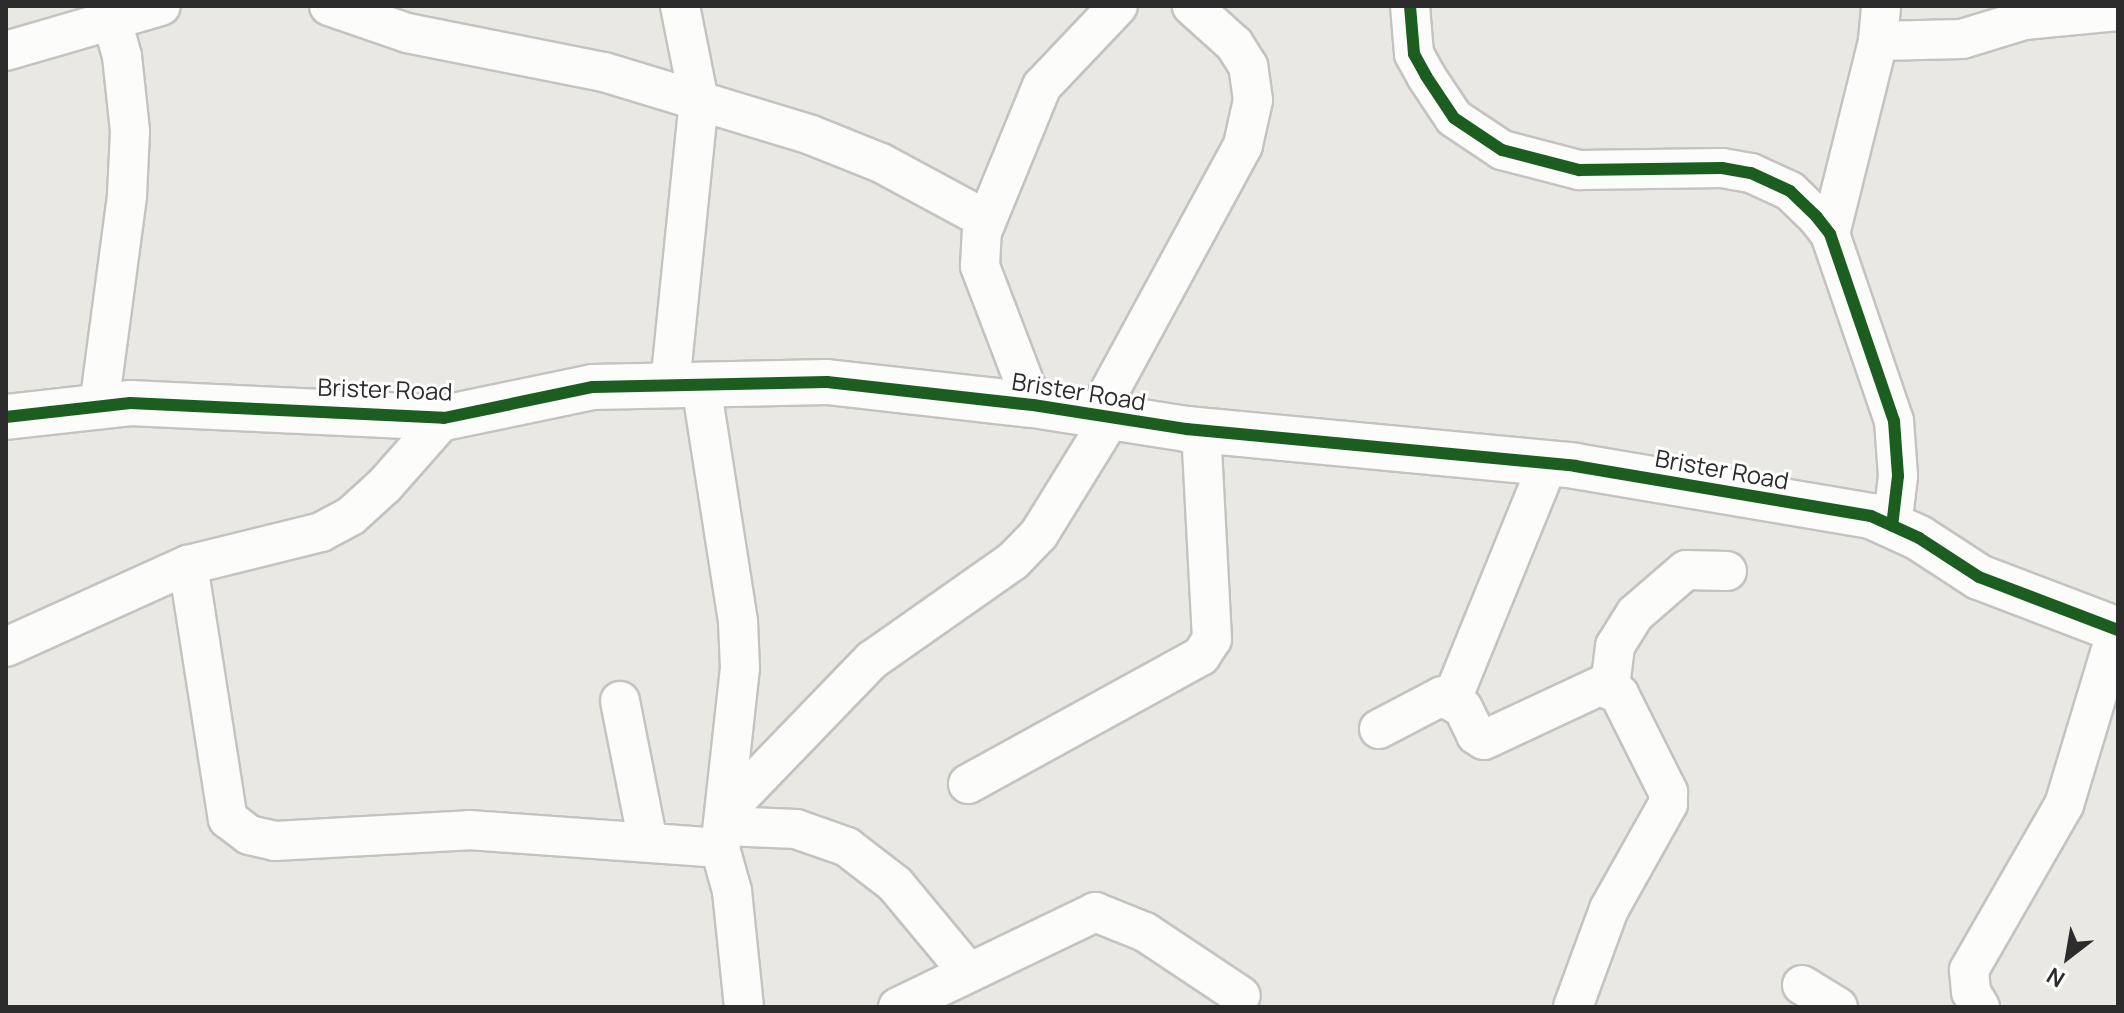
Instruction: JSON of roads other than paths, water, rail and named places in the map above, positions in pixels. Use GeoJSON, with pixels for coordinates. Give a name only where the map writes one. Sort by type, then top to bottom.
{"type":"FeatureCollection","features":[{"type":"Feature","properties":{"kind":"street"},"geometry":{"type":"LineString","coordinates":[[6,51],[111,17],[161,6]]}},
{"type":"Feature","properties":{"kind":"street"},"geometry":{"type":"LineString","coordinates":[[329,6],[407,33],[604,72],[811,135],[881,163],[985,219]]}},
{"type":"Feature","properties":{"kind":"street"},"geometry":{"type":"LineString","coordinates":[[680,6],[699,101],[685,385],[738,622],[740,668],[724,828],[744,1007]]}},
{"type":"Feature","properties":{"kind":"street"},"geometry":{"type":"LineString","coordinates":[[1033,405],[980,266],[985,219],[1042,86],[1118,6]]}},
{"type":"Feature","properties":{"kind":"street"},"geometry":{"type":"LineString","coordinates":[[724,828],[872,660],[1013,561],[1039,534],[1243,145],[1253,100],[1248,66],[1234,44],[1192,6]]}},
{"type":"Feature","properties":{"kind":"street"},"geometry":{"type":"LineString","coordinates":[[1410,6],[1414,54],[1426,76],[1454,118],[1502,150],[1579,170],[1722,168],[1751,173],[1790,191],[1830,234],[1894,421],[1898,476],[1892,526]]}},
{"type":"Feature","properties":{"kind":"street"},"geometry":{"type":"LineString","coordinates":[[1830,234],[1880,24],[1962,39],[2024,20],[2118,11]]}},
{"type":"Feature","properties":{"kind":"street"},"geometry":{"type":"LineString","coordinates":[[99,406],[127,195],[130,131],[122,56],[111,17]]}},
{"type":"Feature","properties":{"kind":"street","name":"Brister Road"},"geometry":{"type":"LineString","coordinates":[[6,417],[99,406],[346,410],[444,418],[593,387],[827,382],[1033,405],[1201,430],[1548,464],[1871,516],[1979,577],[2117,630]]}},
{"type":"Feature","properties":{"kind":"street"},"geometry":{"type":"LineString","coordinates":[[6,647],[188,565],[321,532],[351,516],[444,418]]}},
{"type":"Feature","properties":{"kind":"street"},"geometry":{"type":"LineString","coordinates":[[968,784],[1201,656],[1212,639],[1201,430]]}},
{"type":"Feature","properties":{"kind":"street"},"geometry":{"type":"LineString","coordinates":[[1452,699],[1548,464]]}},
{"type":"Feature","properties":{"kind":"street"},"geometry":{"type":"LineString","coordinates":[[188,565],[228,819],[249,835],[275,841],[469,830],[648,842],[724,828],[796,829],[847,847],[895,884],[968,972]]}},
{"type":"Feature","properties":{"kind":"street"},"geometry":{"type":"LineString","coordinates":[[1573,1007],[1609,909],[1668,804],[1668,792],[1610,687],[1615,646],[1635,614],[1686,570],[1727,571]]}},
{"type":"Feature","properties":{"kind":"street"},"geometry":{"type":"LineString","coordinates":[[1970,1002],[1969,970],[2064,805],[2117,630]]}},
{"type":"Feature","properties":{"kind":"street"},"geometry":{"type":"LineString","coordinates":[[1379,729],[1442,696],[1452,699],[1484,740],[1600,686],[1610,687]]}},
{"type":"Feature","properties":{"kind":"street"},"geometry":{"type":"LineString","coordinates":[[620,701],[648,842]]}},
{"type":"Feature","properties":{"kind":"street"},"geometry":{"type":"LineString","coordinates":[[898,1007],[1095,912],[1145,932],[1241,996]]}},
{"type":"Feature","properties":{"kind":"street"},"geometry":{"type":"LineString","coordinates":[[1802,985],[1838,1007]]}}]}
